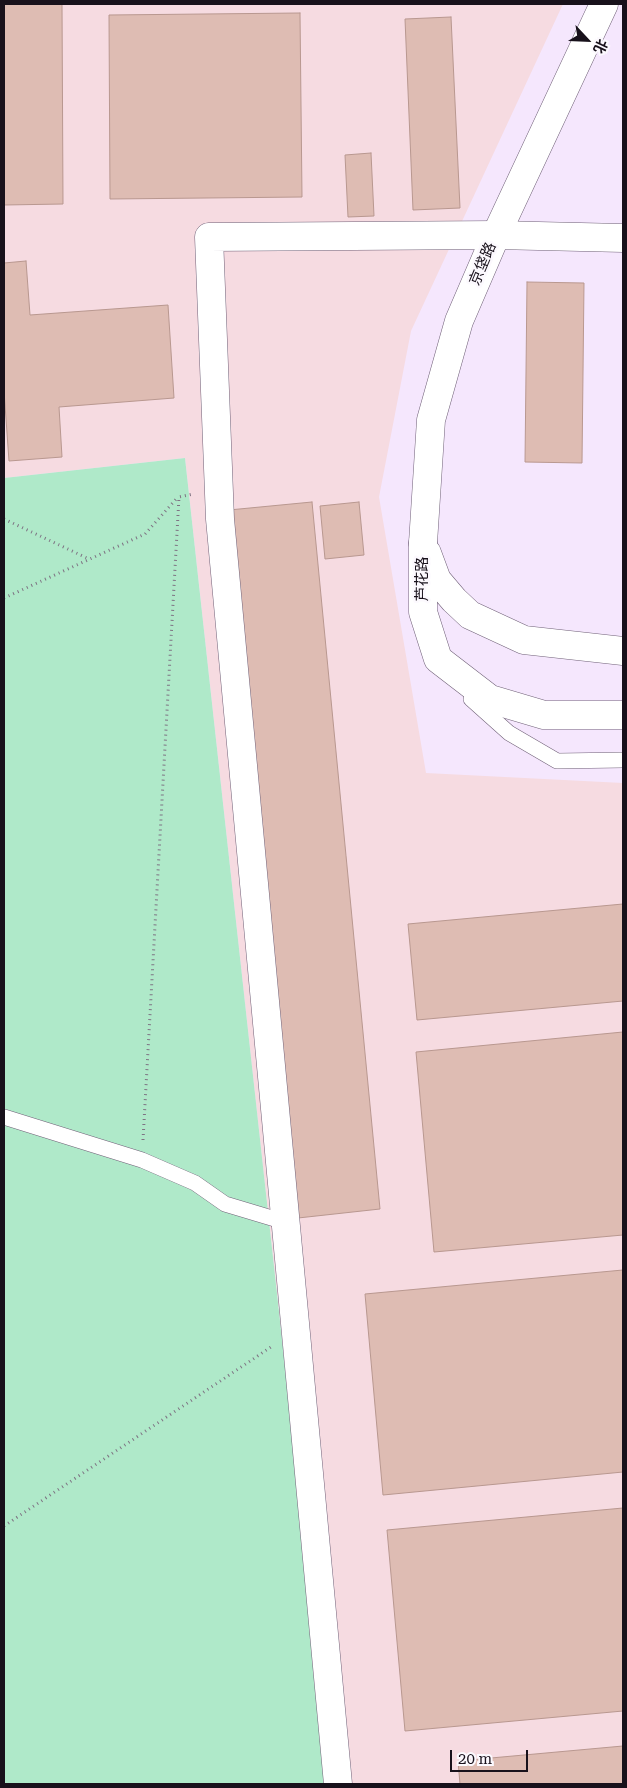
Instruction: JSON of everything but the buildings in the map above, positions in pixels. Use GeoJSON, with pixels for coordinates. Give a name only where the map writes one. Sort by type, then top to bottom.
{"type":"FeatureCollection","features":[{"type":"Feature","properties":{"kind":"street","name":"京垡路"},"geometry":{"type":"LineString","coordinates":[[423,543],[431,420],[459,321],[496,235],[604,4]]}},
{"type":"Feature","properties":{"kind":"street"},"geometry":{"type":"LineString","coordinates":[[338,1784],[220,519],[209,238],[496,235],[623,238]]}},
{"type":"Feature","properties":{"kind":"street","name":"芦花路"},"geometry":{"type":"LineString","coordinates":[[423,543],[437,580],[470,615],[524,640],[623,651]]}},
{"type":"Feature","properties":{"kind":"street","name":"芦花路"},"geometry":{"type":"LineString","coordinates":[[423,543],[423,612],[438,659]]}},
{"type":"Feature","properties":{"kind":"street"},"geometry":{"type":"LineString","coordinates":[[438,659],[490,699],[544,715],[623,715]]}},
{"type":"Feature","properties":{"kind":"lane"},"geometry":{"type":"LineString","coordinates":[[524,640],[585,636],[623,637]]}},
{"type":"Feature","properties":{"kind":"lane"},"geometry":{"type":"LineString","coordinates":[[438,659],[473,700],[509,733],[557,761],[623,760]]}},
{"type":"Feature","properties":{"kind":"lane"},"geometry":{"type":"LineString","coordinates":[[4,1117],[142,1160],[195,1183],[225,1204],[285,1222]]}},
{"type":"Feature","properties":{"kind":"path"},"geometry":{"type":"LineString","coordinates":[[4,598],[145,534],[179,497],[219,489]]}},
{"type":"Feature","properties":{"kind":"path"},"geometry":{"type":"LineString","coordinates":[[142,1160],[179,497]]}},
{"type":"Feature","properties":{"kind":"path"},"geometry":{"type":"LineString","coordinates":[[4,519],[89,559]]}},
{"type":"Feature","properties":{"kind":"path"},"geometry":{"type":"LineString","coordinates":[[4,1526],[295,1331]]}},
{"type":"Feature","properties":{"kind":"shaded area"},"geometry":{"type":"Polygon","coordinates":[[[4,4],[563,4],[411,331],[379,497],[426,773],[623,783],[623,1784],[331,1784],[185,458],[4,478],[4,4]]]}},
{"type":"Feature","properties":{"kind":"green space"},"geometry":{"type":"Polygon","coordinates":[[[185,458],[331,1784],[4,1784],[4,478],[185,458]]]}}]}
